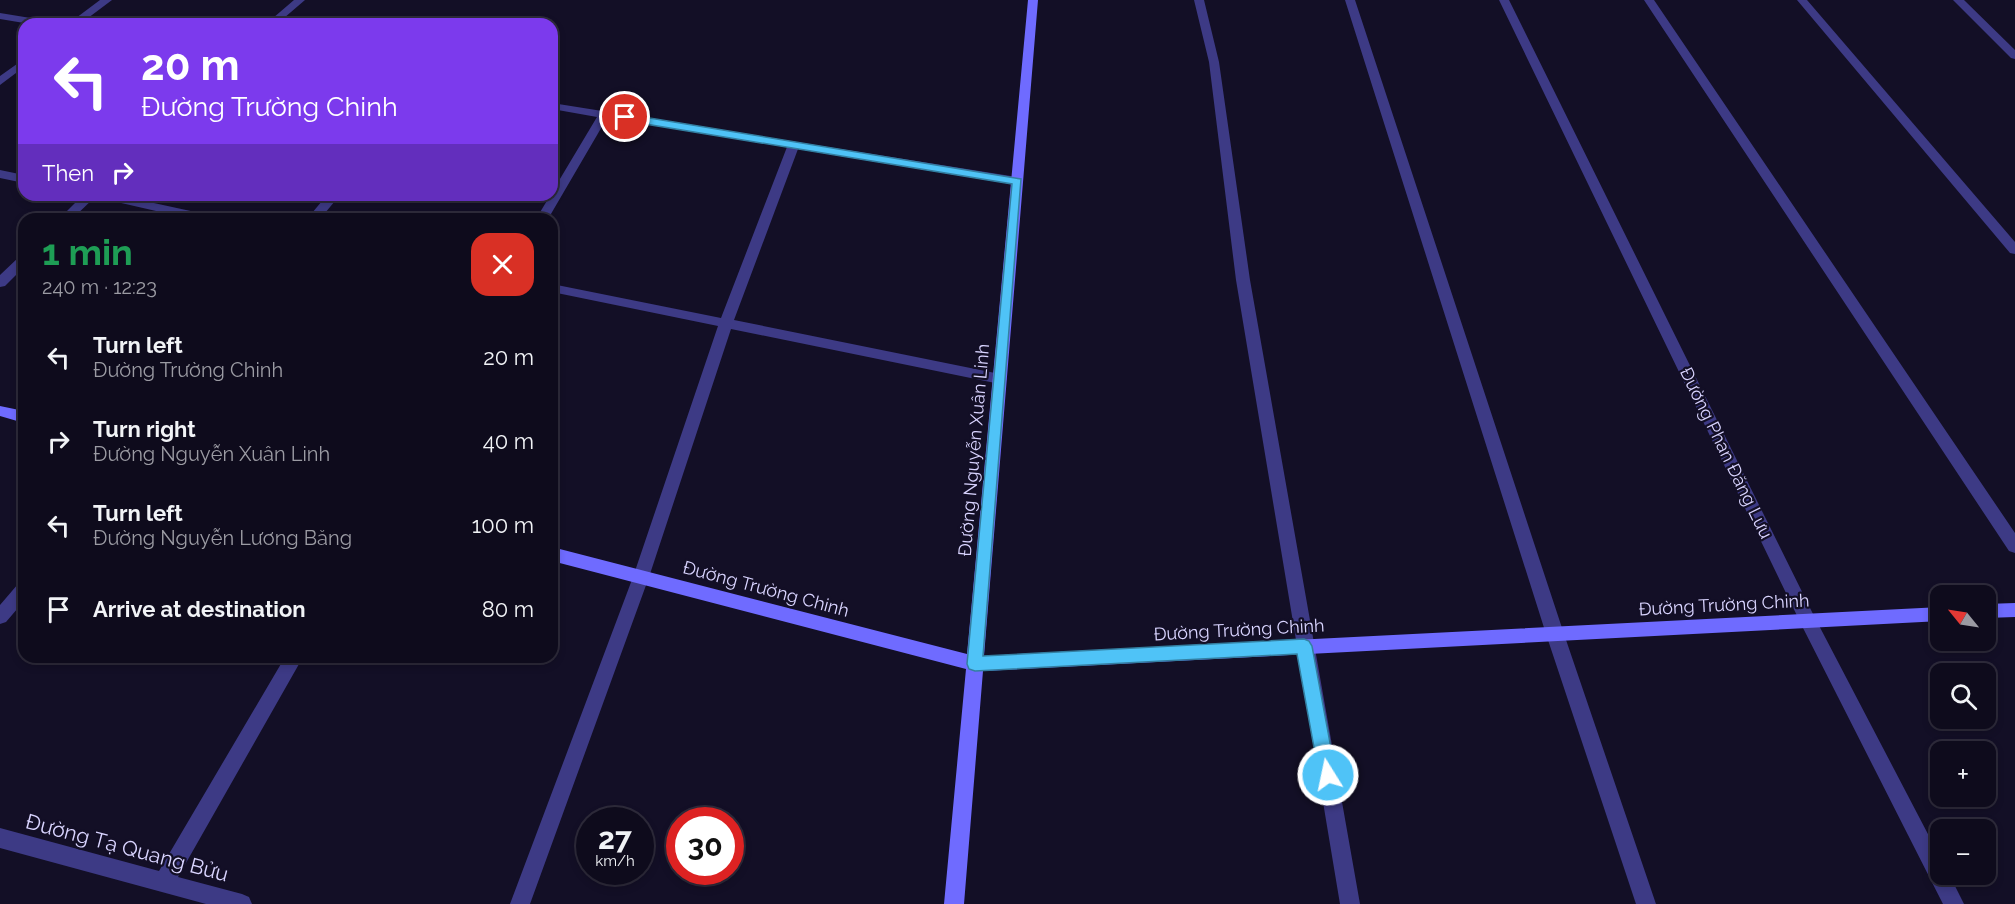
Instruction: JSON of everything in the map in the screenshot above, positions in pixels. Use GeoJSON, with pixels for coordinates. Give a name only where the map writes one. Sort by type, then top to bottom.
{"type":"FeatureCollection","features":[{"type":"Feature","properties":{"kind":"street"},"geometry":{"type":"LineString","coordinates":[[82,18],[107,0]]}},
{"type":"Feature","properties":{"kind":"street"},"geometry":{"type":"LineString","coordinates":[[278,18],[300,0]]}},
{"type":"Feature","properties":{"kind":"street","name":"Đường Nguyễn Xuân Linh"},"geometry":{"type":"LineString","coordinates":[[954,904],[1033,0]]}},
{"type":"Feature","properties":{"kind":"street"},"geometry":{"type":"LineString","coordinates":[[1199,0],[1214,63],[1243,280],[1350,904]]}},
{"type":"Feature","properties":{"kind":"street"},"geometry":{"type":"LineString","coordinates":[[1350,0],[1555,634],[1646,904]]}},
{"type":"Feature","properties":{"kind":"street","name":"Đường Phan Đăng Lưu"},"geometry":{"type":"LineString","coordinates":[[1504,0],[1808,621],[1954,904]]}},
{"type":"Feature","properties":{"kind":"street"},"geometry":{"type":"LineString","coordinates":[[1649,0],[2015,546]]}},
{"type":"Feature","properties":{"kind":"street"},"geometry":{"type":"LineString","coordinates":[[1802,0],[2015,250]]}},
{"type":"Feature","properties":{"kind":"street"},"geometry":{"type":"LineString","coordinates":[[1958,0],[2015,56]]}},
{"type":"Feature","properties":{"kind":"street"},"geometry":{"type":"LineString","coordinates":[[0,16],[18,19]]}},
{"type":"Feature","properties":{"kind":"street"},"geometry":{"type":"LineString","coordinates":[[0,82],[18,67]]}},
{"type":"Feature","properties":{"kind":"street"},"geometry":{"type":"LineString","coordinates":[[558,107],[1017,181]]}},
{"type":"Feature","properties":{"kind":"street"},"geometry":{"type":"LineString","coordinates":[[558,192],[604,114]]}},
{"type":"Feature","properties":{"kind":"street"},"geometry":{"type":"LineString","coordinates":[[520,904],[640,577],[726,323],[794,145]]}},
{"type":"Feature","properties":{"kind":"street"},"geometry":{"type":"LineString","coordinates":[[0,174],[18,178]]}},
{"type":"Feature","properties":{"kind":"street"},"geometry":{"type":"LineString","coordinates":[[71,213],[84,201]]}},
{"type":"Feature","properties":{"kind":"street"},"geometry":{"type":"LineString","coordinates":[[127,201],[182,213]]}},
{"type":"Feature","properties":{"kind":"street"},"geometry":{"type":"LineString","coordinates":[[318,213],[329,201]]}},
{"type":"Feature","properties":{"kind":"street"},"geometry":{"type":"LineString","coordinates":[[0,283],[18,266]]}},
{"type":"Feature","properties":{"kind":"street"},"geometry":{"type":"LineString","coordinates":[[558,289],[1000,379]]}},
{"type":"Feature","properties":{"kind":"street"},"geometry":{"type":"LineString","coordinates":[[0,411],[18,416]]}},
{"type":"Feature","properties":{"kind":"street","name":"Đường Trường Chinh"},"geometry":{"type":"LineString","coordinates":[[558,556],[975,664],[1930,615]]}},
{"type":"Feature","properties":{"kind":"street"},"geometry":{"type":"LineString","coordinates":[[0,617],[18,596]]}},
{"type":"Feature","properties":{"kind":"street"},"geometry":{"type":"LineString","coordinates":[[1996,611],[2015,610]]}},
{"type":"Feature","properties":{"kind":"street"},"geometry":{"type":"LineString","coordinates":[[164,882],[291,663]]}},
{"type":"Feature","properties":{"kind":"street","name":"Đường Tạ Quang Bửu"},"geometry":{"type":"LineString","coordinates":[[0,838],[242,904]]}},
{"type":"Feature","properties":{"kind":"route"},"geometry":{"type":"LineString","coordinates":[[625,117],[1017,181],[975,664],[1304,646],[1328,775]]}}]}
